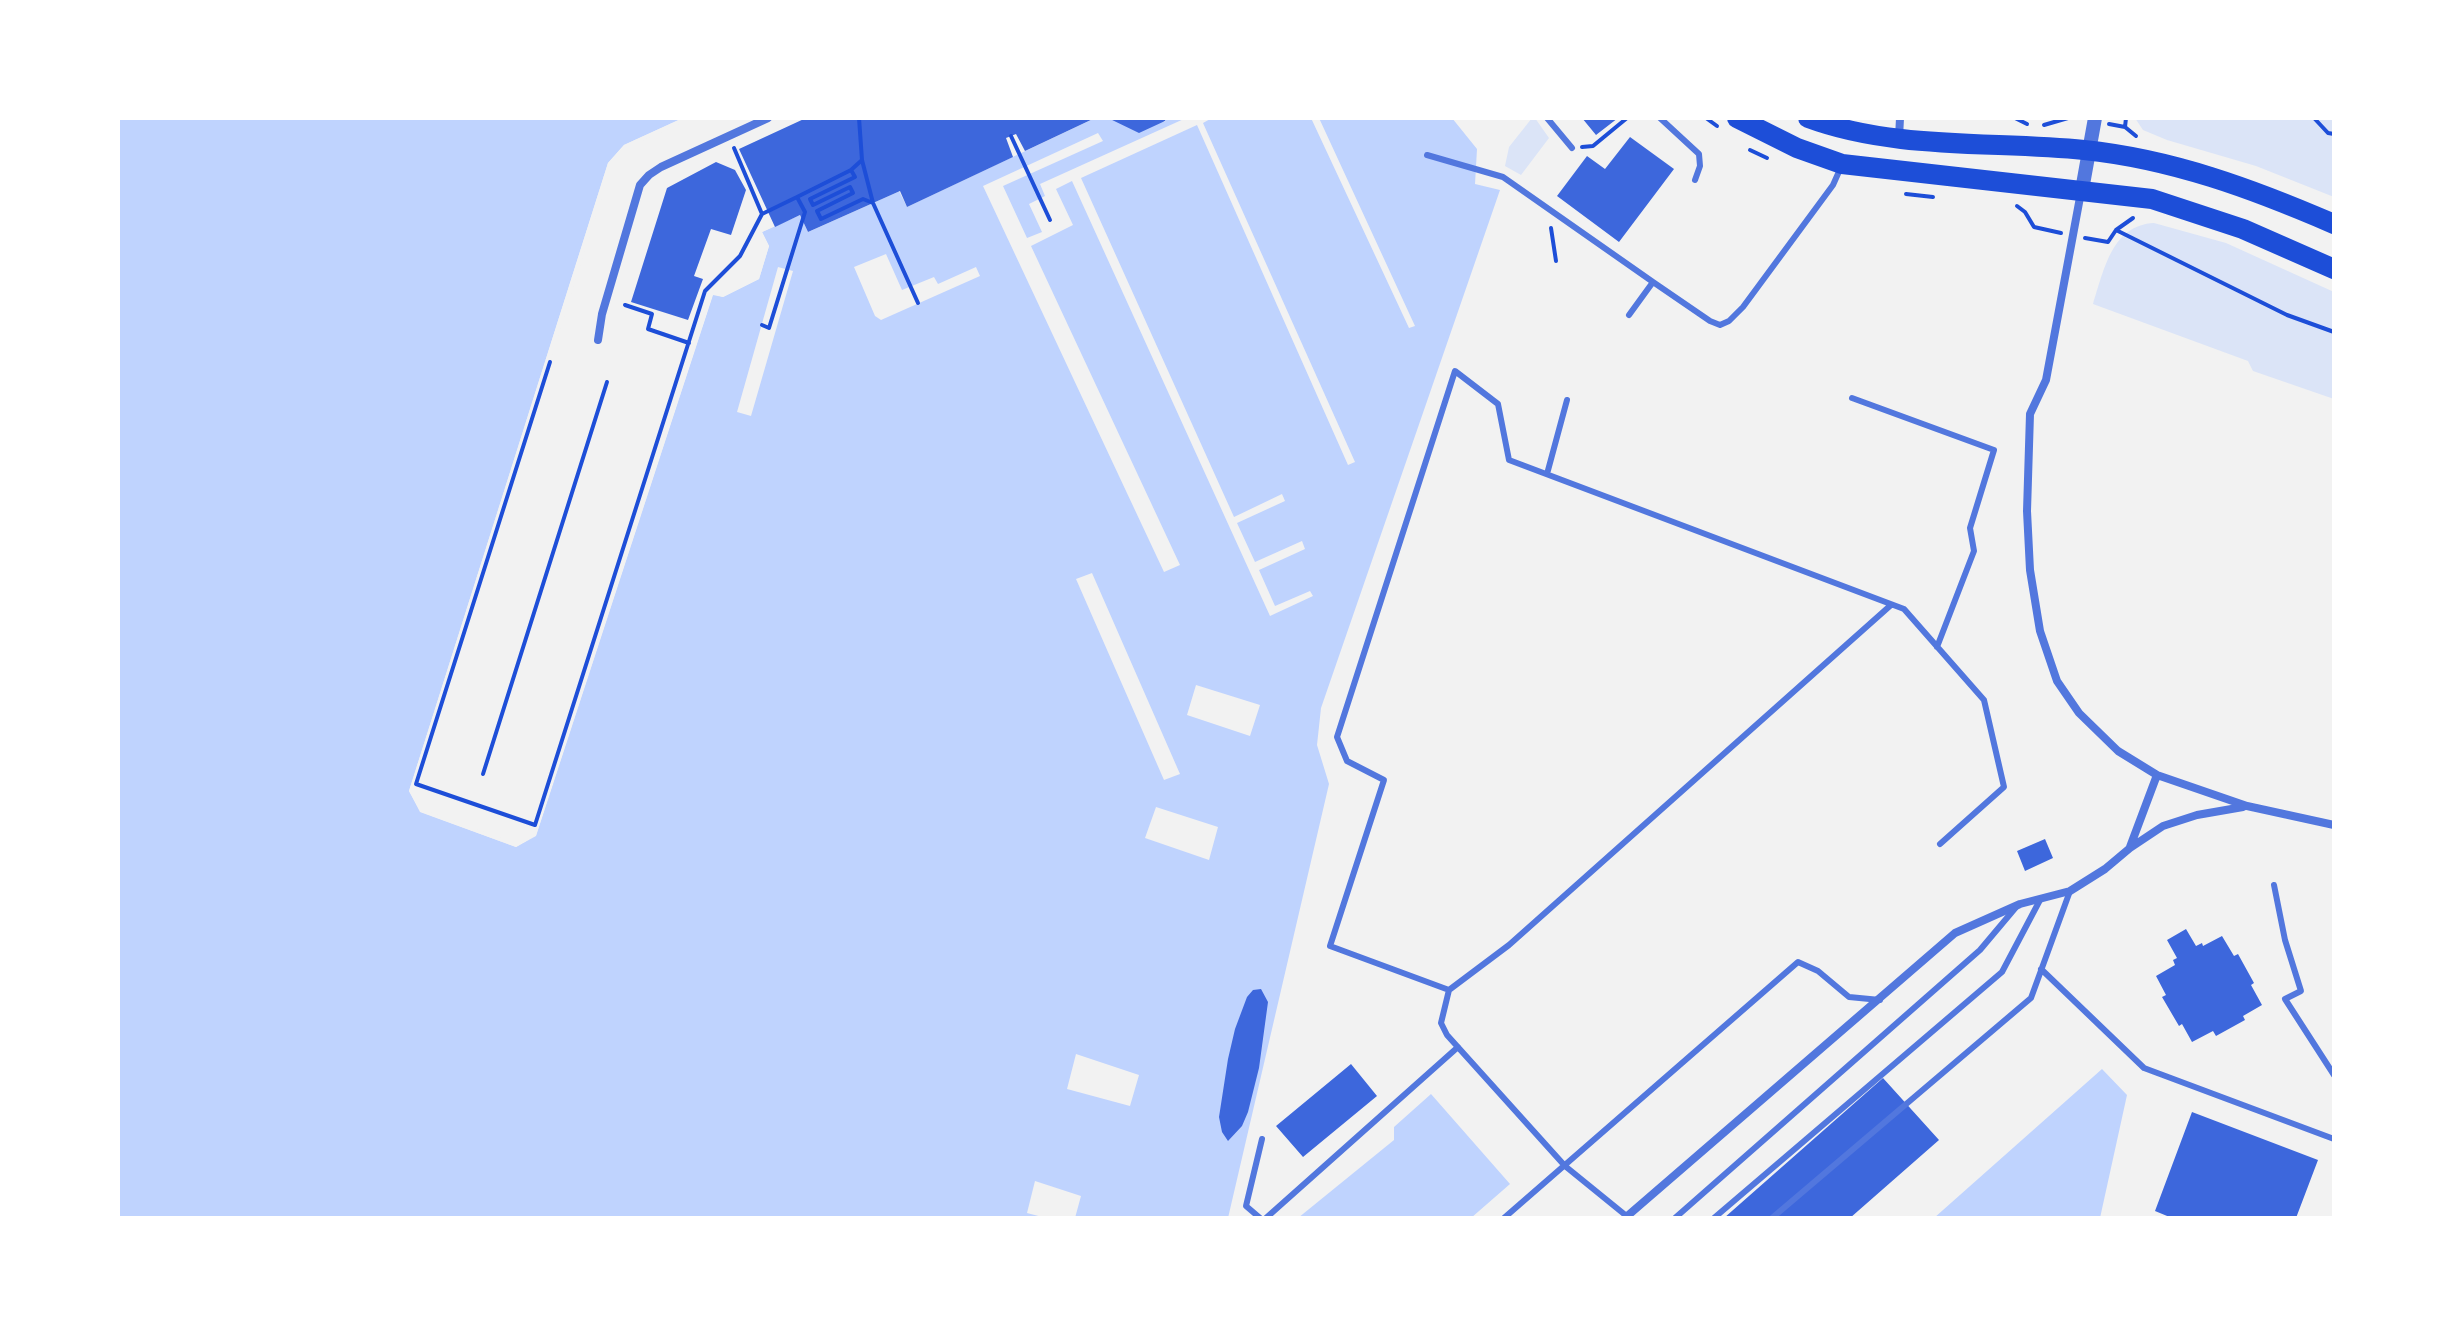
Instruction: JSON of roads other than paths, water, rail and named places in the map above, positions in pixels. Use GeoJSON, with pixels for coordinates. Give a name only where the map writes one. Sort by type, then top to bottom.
{"type":"FeatureCollection","features":[{"type":"Feature","properties":{"kind":"main road"},"geometry":{"type":"LineString","coordinates":[[1737,118],[1797,148],[1842,164],[2152,199],[2243,229],[2334,269]]}},
{"type":"Feature","properties":{"kind":"main road"},"geometry":{"type":"LineString","coordinates":[[1808,118],[1838,129],[1899,139],[2089,151],[2186,169],[2254,189],[2334,224]]}},
{"type":"Feature","properties":{"kind":"street"},"geometry":{"type":"LineString","coordinates":[[598,340],[602,314],[640,185],[661,167],[768,118]]}},
{"type":"Feature","properties":{"kind":"street"},"geometry":{"type":"LineString","coordinates":[[1899,139],[1900,118]]}},
{"type":"Feature","properties":{"kind":"street"},"geometry":{"type":"LineString","coordinates":[[2095,118],[2046,380],[2030,414],[2027,511],[2030,570],[2040,631],[2057,681],[2079,713],[2118,751],[2157,775],[2247,806],[2334,825]]}},
{"type":"Feature","properties":{"kind":"street"},"geometry":{"type":"LineString","coordinates":[[2130,848],[2157,775]]}},
{"type":"Feature","properties":{"kind":"street"},"geometry":{"type":"LineString","coordinates":[[1627,1218],[1955,933],[2020,904],[2070,891],[2163,826],[2197,815],[2247,806]]}},
{"type":"Feature","properties":{"kind":"lane"},"geometry":{"type":"LineString","coordinates":[[1547,118],[1572,148]]}},
{"type":"Feature","properties":{"kind":"lane"},"geometry":{"type":"LineString","coordinates":[[1660,118],[1699,154],[1700,166],[1695,180]]}},
{"type":"Feature","properties":{"kind":"lane"},"geometry":{"type":"LineString","coordinates":[[1427,155],[1503,177],[1720,325],[1743,307],[1833,185],[1842,164]]}},
{"type":"Feature","properties":{"kind":"lane"},"geometry":{"type":"LineString","coordinates":[[1629,315],[1653,282]]}},
{"type":"Feature","properties":{"kind":"lane"},"geometry":{"type":"LineString","coordinates":[[1449,990],[1330,946],[1384,780],[1347,761],[1337,737],[1455,371],[1498,404],[1509,460],[1904,609],[1984,700],[2004,787],[1940,844]]}},
{"type":"Feature","properties":{"kind":"lane"},"geometry":{"type":"LineString","coordinates":[[1852,398],[1994,450],[1970,528],[1974,551],[1937,647]]}},
{"type":"Feature","properties":{"kind":"lane"},"geometry":{"type":"LineString","coordinates":[[1547,474],[1567,400]]}},
{"type":"Feature","properties":{"kind":"lane"},"geometry":{"type":"LineString","coordinates":[[1627,1218],[1565,1166],[1447,1035],[1441,1023],[1449,990],[1509,945],[1891,605]]}},
{"type":"Feature","properties":{"kind":"lane"},"geometry":{"type":"LineString","coordinates":[[2274,885],[2285,940],[2301,991],[2285,999],[2334,1075]]}},
{"type":"Feature","properties":{"kind":"lane"},"geometry":{"type":"LineString","coordinates":[[1772,1218],[2031,998],[2070,891]]}},
{"type":"Feature","properties":{"kind":"lane"},"geometry":{"type":"LineString","coordinates":[[1714,1218],[2002,972],[2040,900]]}},
{"type":"Feature","properties":{"kind":"lane"},"geometry":{"type":"LineString","coordinates":[[1675,1218],[1980,950],[2020,904]]}},
{"type":"Feature","properties":{"kind":"lane"},"geometry":{"type":"LineString","coordinates":[[1504,1218],[1798,962],[1818,971],[1849,997],[1880,1000]]}},
{"type":"Feature","properties":{"kind":"lane"},"geometry":{"type":"LineString","coordinates":[[2041,969],[2144,1068],[2334,1139]]}},
{"type":"Feature","properties":{"kind":"lane"},"geometry":{"type":"LineString","coordinates":[[1262,1139],[1246,1206],[1263,1218],[1458,1047]]}},
{"type":"Feature","properties":{"kind":"water"},"geometry":{"type":"Polygon","coordinates":[[[118,118],[683,118],[624,145],[608,163],[409,791],[421,812],[516,847],[536,835],[713,294],[723,297],[759,279],[769,246],[762,232],[800,215],[808,232],[900,191],[907,206],[1095,118],[1165,122],[1166,118],[1452,118],[1477,149],[1475,184],[1500,190],[1321,708],[1317,745],[1329,784],[1228,1218],[118,1218],[118,118]]]}},
{"type":"Feature","properties":{"kind":"water"},"geometry":{"type":"Polygon","coordinates":[[[2102,1069],[2127,1095],[2100,1218],[1934,1218],[2102,1069]]]}},
{"type":"Feature","properties":{"kind":"water"},"geometry":{"type":"Polygon","coordinates":[[[1431,1094],[1510,1184],[1471,1218],[1298,1218],[1394,1140],[1394,1127],[1431,1094]]]}}]}
